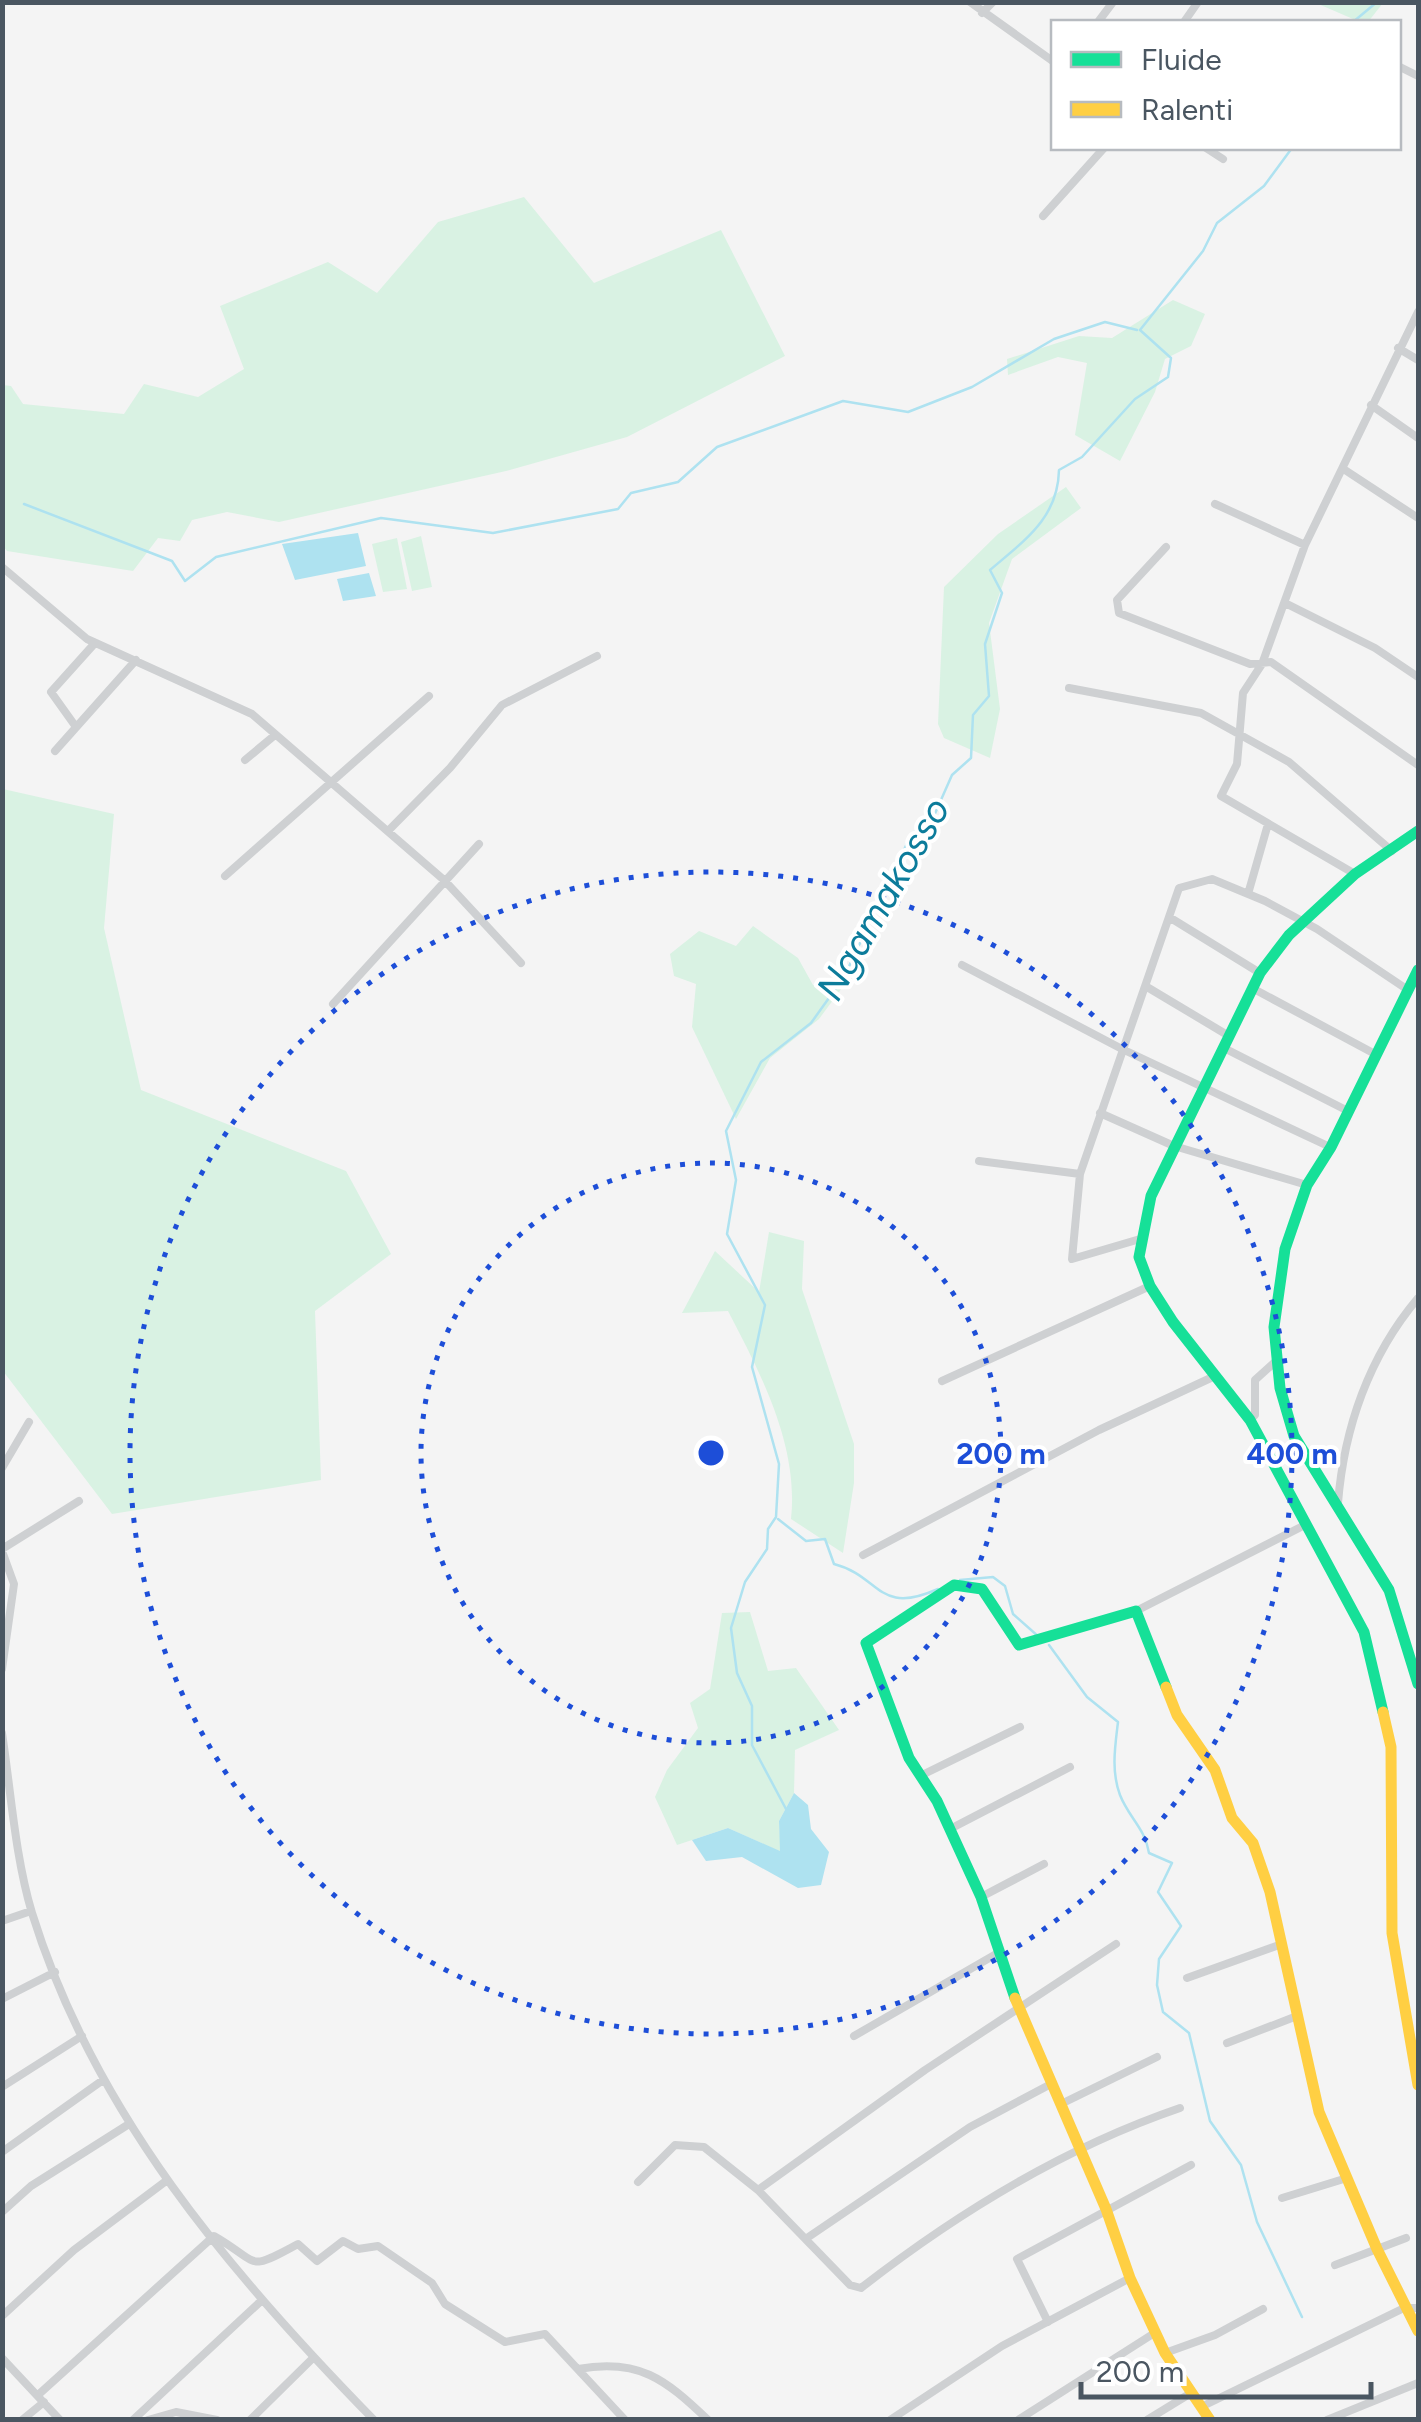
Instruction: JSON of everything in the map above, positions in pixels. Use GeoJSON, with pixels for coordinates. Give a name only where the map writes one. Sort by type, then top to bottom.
{"type":"FeatureCollection","features":[{"type":"Feature","properties":{"kind":"street"},"geometry":{"type":"LineString","coordinates":[[970,2],[1051,60]]}},
{"type":"Feature","properties":{"kind":"street"},"geometry":{"type":"LineString","coordinates":[[982,13],[993,2]]}},
{"type":"Feature","properties":{"kind":"street"},"geometry":{"type":"LineString","coordinates":[[1043,216],[1102,150]]}},
{"type":"Feature","properties":{"kind":"street"},"geometry":{"type":"LineString","coordinates":[[1209,150],[1223,159]]}},
{"type":"Feature","properties":{"kind":"street"},"geometry":{"type":"LineString","coordinates":[[1355,874],[1221,796],[1237,764],[1242,694],[1262,664],[1305,545],[1345,470],[1370,405],[1418,312]]}},
{"type":"Feature","properties":{"kind":"street"},"geometry":{"type":"LineString","coordinates":[[1398,348],[1418,360]]}},
{"type":"Feature","properties":{"kind":"street"},"geometry":{"type":"LineString","coordinates":[[1370,405],[1418,438]]}},
{"type":"Feature","properties":{"kind":"street"},"geometry":{"type":"LineString","coordinates":[[1345,470],[1418,518]]}},
{"type":"Feature","properties":{"kind":"street"},"geometry":{"type":"LineString","coordinates":[[1215,504],[1305,545]]}},
{"type":"Feature","properties":{"kind":"street"},"geometry":{"type":"LineString","coordinates":[[1166,548],[1117,600],[1119,613],[1250,664],[1271,662],[1418,765]]}},
{"type":"Feature","properties":{"kind":"street"},"geometry":{"type":"LineString","coordinates":[[2,567],[95,643],[232,702],[444,880],[521,964]]}},
{"type":"Feature","properties":{"kind":"street"},"geometry":{"type":"LineString","coordinates":[[1285,603],[1375,648],[1418,677]]}},
{"type":"Feature","properties":{"kind":"street"},"geometry":{"type":"LineString","coordinates":[[76,728],[52,692],[95,643]]}},
{"type":"Feature","properties":{"kind":"street"},"geometry":{"type":"LineString","coordinates":[[388,831],[450,768],[502,705],[597,656]]}},
{"type":"Feature","properties":{"kind":"street"},"geometry":{"type":"LineString","coordinates":[[54,751],[136,660]]}},
{"type":"Feature","properties":{"kind":"street"},"geometry":{"type":"LineString","coordinates":[[1069,688],[1201,713],[1289,762],[1392,851]]}},
{"type":"Feature","properties":{"kind":"street"},"geometry":{"type":"LineString","coordinates":[[226,876],[429,696]]}},
{"type":"Feature","properties":{"kind":"street"},"geometry":{"type":"LineString","coordinates":[[245,760],[275,735]]}},
{"type":"Feature","properties":{"kind":"street"},"geometry":{"type":"LineString","coordinates":[[1248,894],[1268,824]]}},
{"type":"Feature","properties":{"kind":"street"},"geometry":{"type":"LineString","coordinates":[[1418,831],[1355,874],[1304,921],[1260,973],[1152,1196],[1139,1257],[1150,1286],[1250,1420],[1364,1632],[1391,1748],[1393,1950],[1418,2085]]}},
{"type":"Feature","properties":{"kind":"street"},"geometry":{"type":"LineString","coordinates":[[333,1004],[479,844]]}},
{"type":"Feature","properties":{"kind":"street"},"geometry":{"type":"LineString","coordinates":[[1140,1239],[1072,1260],[1080,1174],[1147,987],[1174,898],[1188,884],[1212,879],[1248,894],[1304,921],[1408,990]]}},
{"type":"Feature","properties":{"kind":"street"},"geometry":{"type":"LineString","coordinates":[[1169,917],[1260,973]]}},
{"type":"Feature","properties":{"kind":"street"},"geometry":{"type":"LineString","coordinates":[[962,966],[1122,1049],[1331,1147]]}},
{"type":"Feature","properties":{"kind":"street"},"geometry":{"type":"LineString","coordinates":[[1418,970],[1331,1147],[1306,1185],[1279,1275],[1275,1362],[1294,1436],[1390,1590],[1418,1684]]}},
{"type":"Feature","properties":{"kind":"street"},"geometry":{"type":"LineString","coordinates":[[1147,987],[1226,1042],[1346,1110]]}},
{"type":"Feature","properties":{"kind":"street"},"geometry":{"type":"LineString","coordinates":[[1254,989],[1376,1054]]}},
{"type":"Feature","properties":{"kind":"street"},"geometry":{"type":"LineString","coordinates":[[1100,1112],[1174,1146],[1306,1185]]}},
{"type":"Feature","properties":{"kind":"street"},"geometry":{"type":"LineString","coordinates":[[979,1162],[1080,1174]]}},
{"type":"Feature","properties":{"kind":"street"},"geometry":{"type":"LineString","coordinates":[[942,1381],[1150,1286]]}},
{"type":"Feature","properties":{"kind":"street"},"geometry":{"type":"LineString","coordinates":[[1338,1507],[1342,1450],[1356,1404],[1418,1298]]}},
{"type":"Feature","properties":{"kind":"street"},"geometry":{"type":"LineString","coordinates":[[1250,1420],[1255,1414],[1256,1380],[1275,1362]]}},
{"type":"Feature","properties":{"kind":"street"},"geometry":{"type":"LineString","coordinates":[[862,1555],[1099,1430],[1214,1376]]}},
{"type":"Feature","properties":{"kind":"street"},"geometry":{"type":"LineString","coordinates":[[2,1468],[29,1422]]}},
{"type":"Feature","properties":{"kind":"street"},"geometry":{"type":"LineString","coordinates":[[2,1669],[14,1577],[2,1550],[79,1501]]}},
{"type":"Feature","properties":{"kind":"street"},"geometry":{"type":"LineString","coordinates":[[1210,2420],[1165,2353],[1130,2278],[1108,2214],[1018,2010],[981,1897],[890,1712],[866,1643],[954,1585],[982,1589],[1019,1645],[1047,1642],[1100,1618],[1136,1611],[1305,1525]]}},
{"type":"Feature","properties":{"kind":"street"},"geometry":{"type":"LineString","coordinates":[[1136,1611],[1177,1716],[1215,1770],[1232,1818],[1254,1843],[1282,1944],[1319,2112],[1377,2249],[1418,2330]]}},
{"type":"Feature","properties":{"kind":"street"},"geometry":{"type":"LineString","coordinates":[[922,1775],[1020,1727]]}},
{"type":"Feature","properties":{"kind":"street"},"geometry":{"type":"LineString","coordinates":[[2,1733],[31,1911],[102,2080],[166,2180],[261,2301],[374,2420]]}},
{"type":"Feature","properties":{"kind":"street"},"geometry":{"type":"LineString","coordinates":[[950,1829],[1070,1766]]}},
{"type":"Feature","properties":{"kind":"street"},"geometry":{"type":"LineString","coordinates":[[2,1806],[12,1801]]}},
{"type":"Feature","properties":{"kind":"street"},"geometry":{"type":"LineString","coordinates":[[981,1897],[1044,1864]]}},
{"type":"Feature","properties":{"kind":"street"},"geometry":{"type":"LineString","coordinates":[[2,1921],[31,1911]]}},
{"type":"Feature","properties":{"kind":"street"},"geometry":{"type":"LineString","coordinates":[[758,2190],[1116,1944]]}},
{"type":"Feature","properties":{"kind":"street"},"geometry":{"type":"LineString","coordinates":[[1187,1978],[1282,1944]]}},
{"type":"Feature","properties":{"kind":"street"},"geometry":{"type":"LineString","coordinates":[[854,2036],[998,1954]]}},
{"type":"Feature","properties":{"kind":"street"},"geometry":{"type":"LineString","coordinates":[[2,1999],[54,1972]]}},
{"type":"Feature","properties":{"kind":"street"},"geometry":{"type":"LineString","coordinates":[[1228,2043],[1297,2016]]}},
{"type":"Feature","properties":{"kind":"street"},"geometry":{"type":"LineString","coordinates":[[2,2086],[82,2036]]}},
{"type":"Feature","properties":{"kind":"street"},"geometry":{"type":"LineString","coordinates":[[1061,2104],[1157,2056]]}},
{"type":"Feature","properties":{"kind":"street"},"geometry":{"type":"LineString","coordinates":[[2,2152],[102,2080]]}},
{"type":"Feature","properties":{"kind":"street"},"geometry":{"type":"LineString","coordinates":[[807,2238],[970,2127],[1051,2084]]}},
{"type":"Feature","properties":{"kind":"street"},"geometry":{"type":"LineString","coordinates":[[638,2182],[675,2144],[697,2144],[758,2190],[850,2285],[861,2288],[906,2252],[1080,2150],[1180,2108]]}},
{"type":"Feature","properties":{"kind":"street"},"geometry":{"type":"LineString","coordinates":[[2,2212],[31,2186],[129,2124]]}},
{"type":"Feature","properties":{"kind":"street"},"geometry":{"type":"LineString","coordinates":[[1048,2322],[1017,2259],[1108,2214],[1191,2166]]}},
{"type":"Feature","properties":{"kind":"street"},"geometry":{"type":"LineString","coordinates":[[1282,2198],[1347,2178]]}},
{"type":"Feature","properties":{"kind":"street"},"geometry":{"type":"LineString","coordinates":[[2,2316],[74,2250],[166,2180]]}},
{"type":"Feature","properties":{"kind":"street"},"geometry":{"type":"LineString","coordinates":[[22,2420],[211,2238],[217,2237],[255,2263],[271,2261],[298,2244],[317,2261],[340,2242],[361,2250],[378,2246],[432,2283],[445,2304],[497,2338],[512,2343],[545,2334],[625,2420]]}},
{"type":"Feature","properties":{"kind":"street"},"geometry":{"type":"LineString","coordinates":[[1336,2266],[1406,2238]]}},
{"type":"Feature","properties":{"kind":"street"},"geometry":{"type":"LineString","coordinates":[[890,2420],[1002,2346],[1130,2278]]}},
{"type":"Feature","properties":{"kind":"street"},"geometry":{"type":"LineString","coordinates":[[133,2420],[261,2301]]}},
{"type":"Feature","properties":{"kind":"street"},"geometry":{"type":"LineString","coordinates":[[1200,2408],[1404,2308],[1418,2308]]}},
{"type":"Feature","properties":{"kind":"street"},"geometry":{"type":"LineString","coordinates":[[1165,2353],[1215,2336],[1263,2309]]}},
{"type":"Feature","properties":{"kind":"street"},"geometry":{"type":"LineString","coordinates":[[1018,2420],[1156,2332]]}},
{"type":"Feature","properties":{"kind":"street"},"geometry":{"type":"LineString","coordinates":[[2,2358],[60,2420]]}},
{"type":"Feature","properties":{"kind":"street"},"geometry":{"type":"LineString","coordinates":[[250,2420],[313,2358]]}},
{"type":"Feature","properties":{"kind":"street"},"geometry":{"type":"LineString","coordinates":[[578,2369],[626,2364],[662,2380],[708,2420]]}},
{"type":"Feature","properties":{"kind":"street"},"geometry":{"type":"LineString","coordinates":[[1326,2420],[1418,2383]]}},
{"type":"Feature","properties":{"kind":"street"},"geometry":{"type":"LineString","coordinates":[[1147,2420],[1191,2393]]}},
{"type":"Feature","properties":{"kind":"street"},"geometry":{"type":"LineString","coordinates":[[148,2420],[176,2412],[217,2420]]}},
{"type":"Feature","properties":{"kind":"green space"},"geometry":{"type":"Polygon","coordinates":[[[1383,2],[1370,20],[1355,20],[1316,3],[1383,2]]]}},
{"type":"Feature","properties":{"kind":"green space"},"geometry":{"type":"Polygon","coordinates":[[[524,197],[594,283],[721,230],[785,356],[627,437],[506,471],[279,522],[227,512],[192,520],[180,541],[158,538],[133,571],[7,551],[3,546],[3,385],[11,386],[23,404],[124,414],[144,384],[198,397],[244,369],[220,306],[328,262],[377,293],[438,222],[524,197]]]}},
{"type":"Feature","properties":{"kind":"green space"},"geometry":{"type":"Polygon","coordinates":[[[1173,300],[1205,314],[1191,346],[1165,359],[1155,392],[1120,461],[1075,435],[1087,363],[1058,357],[1008,375],[1007,359],[1079,336],[1112,338],[1173,300]]]}},
{"type":"Feature","properties":{"kind":"green space"},"geometry":{"type":"Polygon","coordinates":[[[1066,487],[1081,508],[1012,559],[989,623],[1000,709],[990,758],[944,738],[938,724],[944,587],[998,534],[1066,487]]]}},
{"type":"Feature","properties":{"kind":"green space"},"geometry":{"type":"Polygon","coordinates":[[[421,536],[432,587],[412,591],[401,542],[421,536]]]}},
{"type":"Feature","properties":{"kind":"green space"},"geometry":{"type":"Polygon","coordinates":[[[397,538],[407,589],[383,592],[372,544],[397,538]]]}},
{"type":"Feature","properties":{"kind":"green space"},"geometry":{"type":"Polygon","coordinates":[[[3,789],[114,814],[104,928],[141,1090],[346,1171],[391,1254],[315,1311],[321,1480],[112,1514],[3,1371],[3,789]]]}},
{"type":"Feature","properties":{"kind":"green space"},"geometry":{"type":"Polygon","coordinates":[[[753,926],[798,958],[813,985],[842,988],[819,1019],[770,1058],[736,1119],[692,1027],[696,984],[674,976],[670,954],[699,931],[736,946],[753,926]]]}},
{"type":"Feature","properties":{"kind":"green space"},"geometry":{"type":"Polygon","coordinates":[[[769,1232],[804,1241],[802,1289],[854,1444],[854,1483],[843,1553],[791,1519],[789,1465],[775,1411],[728,1311],[682,1313],[715,1251],[759,1292],[769,1232]]]}},
{"type":"Feature","properties":{"kind":"green space"},"geometry":{"type":"Polygon","coordinates":[[[750,1612],[768,1671],[796,1668],[839,1730],[795,1750],[794,1793],[779,1821],[781,1852],[728,1828],[677,1845],[655,1797],[667,1770],[698,1728],[690,1703],[710,1689],[722,1613],[750,1612]]]}},
{"type":"Feature","properties":{"kind":"water"},"geometry":{"type":"Polygon","coordinates":[[[358,533],[366,566],[295,580],[282,544],[358,533]]]}},
{"type":"Feature","properties":{"kind":"water"},"geometry":{"type":"Polygon","coordinates":[[[369,573],[376,596],[343,601],[337,579],[369,573]]]}},
{"type":"Feature","properties":{"kind":"water"},"geometry":{"type":"Polygon","coordinates":[[[794,1793],[808,1805],[811,1829],[829,1852],[821,1885],[798,1888],[742,1857],[706,1861],[692,1840],[728,1828],[780,1851],[779,1821],[794,1793]]]}},
{"type":"Feature","properties":{"kind":"waterway","name":"Ngamakosso"},"geometry":{"type":"LineString","coordinates":[[1355,20],[1377,2]]}},
{"type":"Feature","properties":{"kind":"waterway","name":"Ngamakosso"},"geometry":{"type":"LineString","coordinates":[[786,1809],[752,1745],[752,1706],[737,1673],[731,1628],[745,1582],[767,1549],[768,1529],[776,1517],[779,1464],[752,1367],[765,1305],[727,1234],[736,1180],[726,1131],[761,1062],[811,1023],[844,977],[911,835],[933,818],[952,775],[971,758],[973,715],[989,696],[985,644],[1002,593],[990,570],[1027,538],[1046,515],[1053,502],[1059,470],[1082,457],[1135,399],[1168,377],[1171,358],[1140,330],[1203,251],[1217,223],[1264,186],[1291,150]]}},
{"type":"Feature","properties":{"kind":"waterway"},"geometry":{"type":"LineString","coordinates":[[24,504],[172,561],[185,581],[216,557],[381,518],[493,533],[618,509],[631,493],[678,482],[717,447],[843,401],[908,412],[972,387],[1054,339],[1105,322],[1137,330]]}},
{"type":"Feature","properties":{"kind":"waterway"},"geometry":{"type":"LineString","coordinates":[[778,1519],[806,1541],[825,1539],[834,1564],[891,1596],[918,1596],[938,1589]]}},
{"type":"Feature","properties":{"kind":"waterway"},"geometry":{"type":"LineString","coordinates":[[960,1580],[993,1577],[1005,1586],[1013,1614],[1039,1637]]}},
{"type":"Feature","properties":{"kind":"waterway"},"geometry":{"type":"LineString","coordinates":[[1049,1645],[1087,1697],[1118,1722],[1115,1768],[1120,1795],[1149,1853],[1172,1863],[1158,1892],[1181,1926],[1159,1959],[1157,1985],[1163,2012],[1189,2033],[1210,2121],[1241,2165],[1257,2222],[1302,2317]]}},
{"type":"Feature","properties":{"kind":"traffic: fast"},"geometry":{"type":"LineString","coordinates":[[1383,1712],[1364,1632],[1250,1420],[1173,1322],[1150,1286],[1139,1257],[1151,1196],[1260,973],[1289,935],[1355,874],[1418,831]]}},
{"type":"Feature","properties":{"kind":"traffic: fast"},"geometry":{"type":"LineString","coordinates":[[1418,970],[1331,1147],[1307,1185],[1285,1249],[1274,1327],[1280,1388],[1294,1436],[1389,1590],[1418,1684]]}},
{"type":"Feature","properties":{"kind":"traffic: fast"},"geometry":{"type":"LineString","coordinates":[[1015,1998],[981,1897],[937,1801],[909,1758],[866,1643],[954,1585],[982,1589],[1019,1645],[1136,1611],[1166,1687]]}},
{"type":"Feature","properties":{"kind":"traffic: slow"},"geometry":{"type":"LineString","coordinates":[[1166,1687],[1177,1715],[1215,1770],[1232,1818],[1253,1843],[1270,1892],[1319,2112],[1377,2249],[1418,2331]]}},
{"type":"Feature","properties":{"kind":"traffic: slow"},"geometry":{"type":"LineString","coordinates":[[1383,1712],[1391,1747],[1392,1933],[1418,2085]]}},
{"type":"Feature","properties":{"kind":"traffic: slow"},"geometry":{"type":"LineString","coordinates":[[1015,1998],[1106,2209],[1130,2278],[1165,2353],[1210,2420]]}}]}
